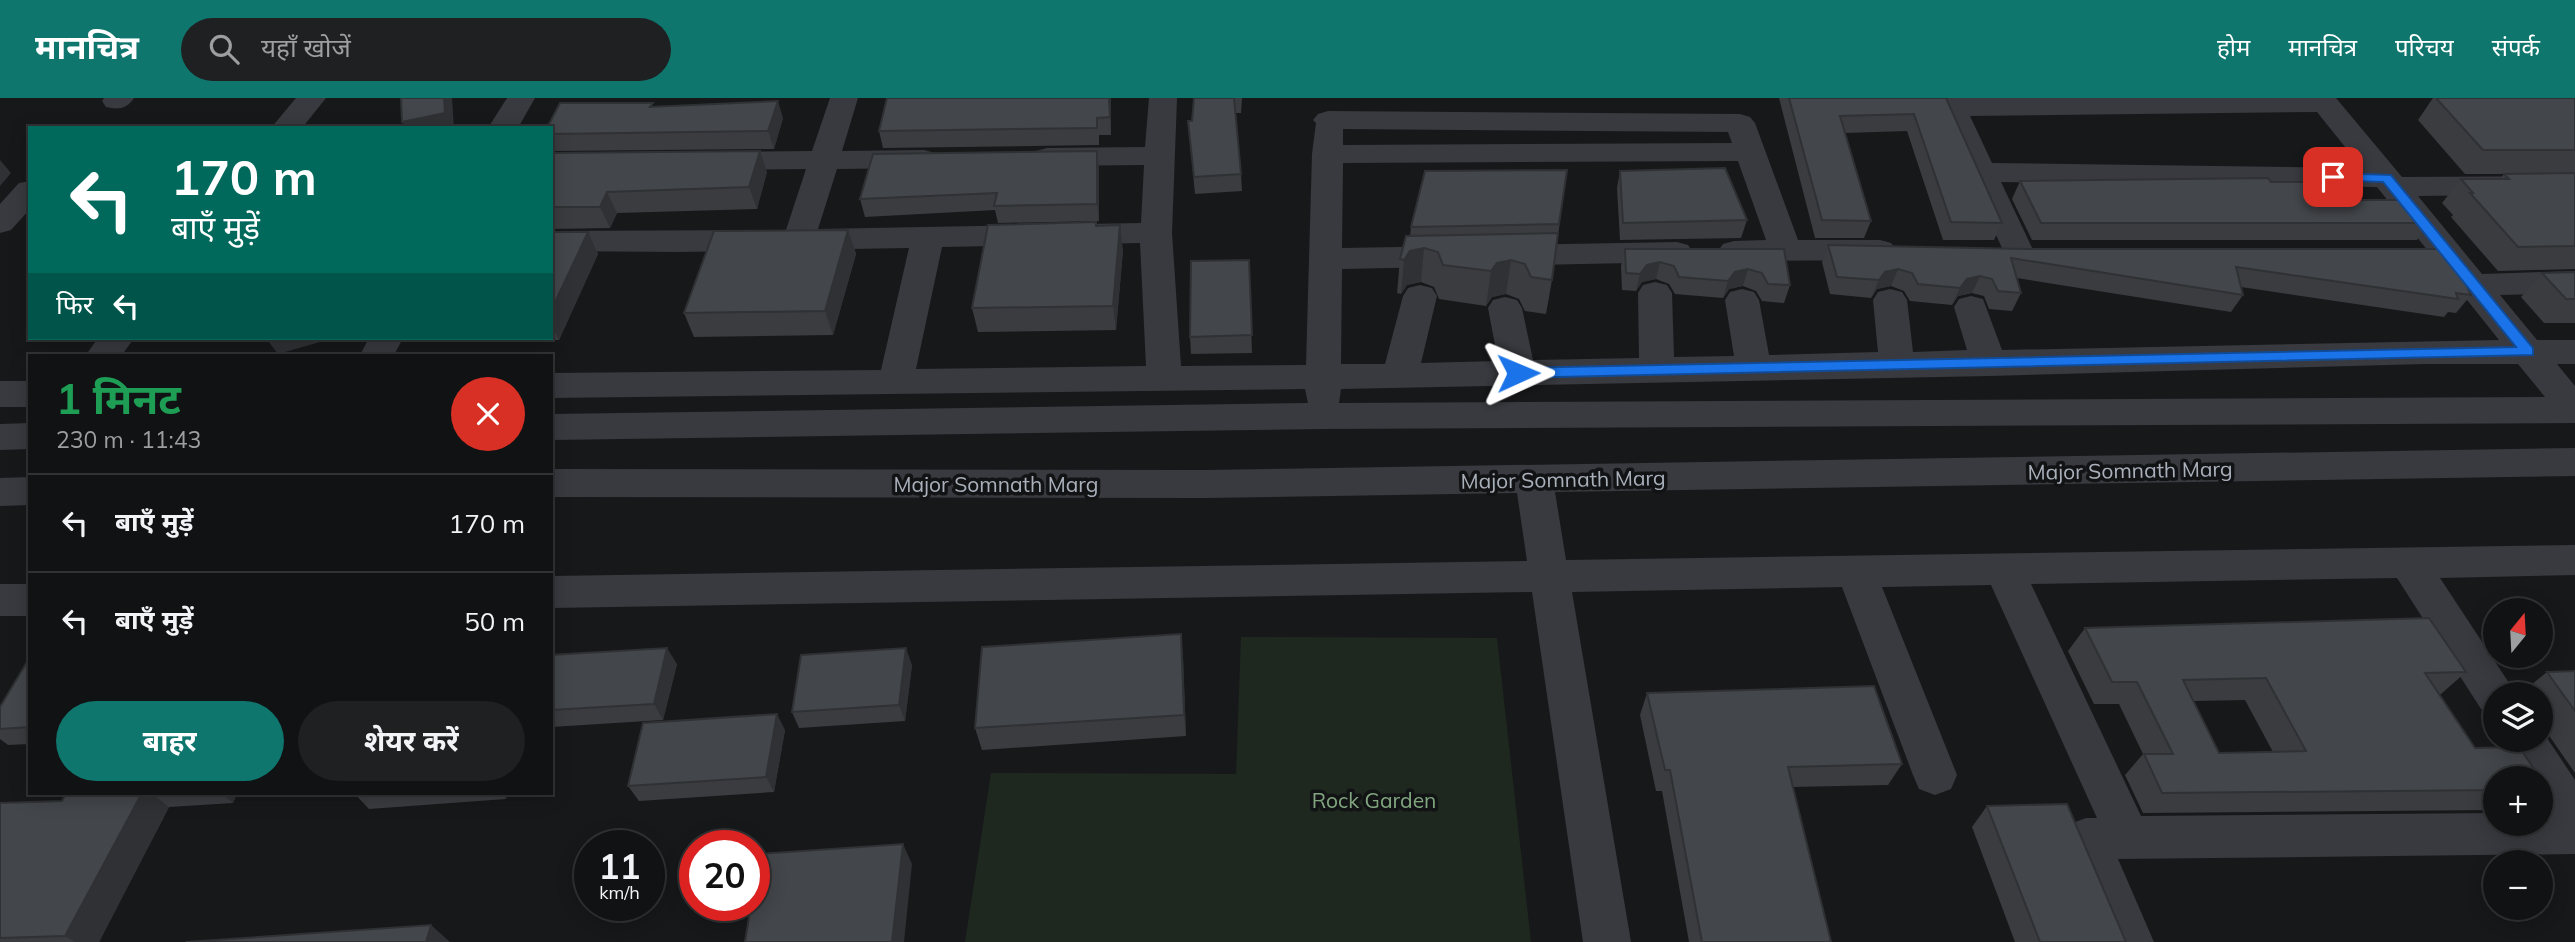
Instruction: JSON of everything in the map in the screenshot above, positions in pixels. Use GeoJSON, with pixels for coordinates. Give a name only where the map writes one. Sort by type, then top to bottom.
{"type":"FeatureCollection","features":[{"type":"Feature","properties":{"kind":"street"},"geometry":{"type":"LineString","coordinates":[[288,126],[312,98]]}},
{"type":"Feature","properties":{"kind":"street"},"geometry":{"type":"LineString","coordinates":[[504,126],[521,98]]}},
{"type":"Feature","properties":{"kind":"street"},"geometry":{"type":"LineString","coordinates":[[799,240],[844,98]]}},
{"type":"Feature","properties":{"kind":"street"},"geometry":{"type":"LineString","coordinates":[[1163,98],[1156,233],[1164,377]]}},
{"type":"Feature","properties":{"kind":"street"},"geometry":{"type":"LineString","coordinates":[[2019,253],[1949,103],[2323,100],[2575,410]]}},
{"type":"Feature","properties":{"kind":"street"},"geometry":{"type":"LineString","coordinates":[[1323,416],[1328,109],[1740,124]]}},
{"type":"Feature","properties":{"kind":"street"},"geometry":{"type":"LineString","coordinates":[[1327,154],[1740,124]]}},
{"type":"Feature","properties":{"kind":"street"},"geometry":{"type":"LineString","coordinates":[[1740,124],[1785,250]]}},
{"type":"Feature","properties":{"kind":"street"},"geometry":{"type":"LineString","coordinates":[[1013,158],[1160,156]]}},
{"type":"Feature","properties":{"kind":"street"},"geometry":{"type":"LineString","coordinates":[[688,161],[945,158]]}},
{"type":"Feature","properties":{"kind":"street"},"geometry":{"type":"LineString","coordinates":[[1982,172],[2575,185]]}},
{"type":"Feature","properties":{"kind":"street"},"geometry":{"type":"LineString","coordinates":[[0,223],[28,192]]}},
{"type":"Feature","properties":{"kind":"street"},"geometry":{"type":"LineString","coordinates":[[553,241],[799,240],[1156,233]]}},
{"type":"Feature","properties":{"kind":"street"},"geometry":{"type":"LineString","coordinates":[[896,381],[928,237]]}},
{"type":"Feature","properties":{"kind":"street"},"geometry":{"type":"LineString","coordinates":[[1325,259],[1785,250],[1912,251]]}},
{"type":"Feature","properties":{"kind":"street"},"geometry":{"type":"LineString","coordinates":[[2406,254],[2448,254]]}},
{"type":"Feature","properties":{"kind":"street"},"geometry":{"type":"LineString","coordinates":[[2473,285],[2575,282]]}},
{"type":"Feature","properties":{"kind":"street"},"geometry":{"type":"LineString","coordinates":[[1656,293],[1657,371]]}},
{"type":"Feature","properties":{"kind":"street"},"geometry":{"type":"LineString","coordinates":[[1400,376],[1420,296]]}},
{"type":"Feature","properties":{"kind":"street"},"geometry":{"type":"LineString","coordinates":[[1742,300],[1754,369]]}},
{"type":"Feature","properties":{"kind":"street"},"geometry":{"type":"LineString","coordinates":[[1890,300],[1897,365]]}},
{"type":"Feature","properties":{"kind":"street"},"geometry":{"type":"LineString","coordinates":[[1971,307],[1989,364]]}},
{"type":"Feature","properties":{"kind":"street"},"geometry":{"type":"LineString","coordinates":[[1505,308],[1518,373]]}},
{"type":"Feature","properties":{"kind":"street"},"geometry":{"type":"LineString","coordinates":[[104,354],[115,340]]}},
{"type":"Feature","properties":{"kind":"street"},"geometry":{"type":"LineString","coordinates":[[553,386],[1400,376],[2575,352]]}},
{"type":"Feature","properties":{"kind":"street"},"geometry":{"type":"LineString","coordinates":[[0,394],[28,394]]}},
{"type":"Feature","properties":{"kind":"street"},"geometry":{"type":"LineString","coordinates":[[553,427],[1323,416],[2575,410]]}},
{"type":"Feature","properties":{"kind":"street"},"geometry":{"type":"LineString","coordinates":[[0,437],[28,436]]}},
{"type":"Feature","properties":{"kind":"street","name":"Major Somnath Marg"},"geometry":{"type":"LineString","coordinates":[[553,483],[1205,484],[2575,462]]}},
{"type":"Feature","properties":{"kind":"street"},"geometry":{"type":"LineString","coordinates":[[1534,480],[1607,942]]}},
{"type":"Feature","properties":{"kind":"street"},"geometry":{"type":"LineString","coordinates":[[0,492],[28,491]]}},
{"type":"Feature","properties":{"kind":"street"},"geometry":{"type":"LineString","coordinates":[[553,592],[2575,559]]}},
{"type":"Feature","properties":{"kind":"street"},"geometry":{"type":"LineString","coordinates":[[2408,562],[2487,682]]}},
{"type":"Feature","properties":{"kind":"street"},"geometry":{"type":"LineString","coordinates":[[2004,569],[2128,837],[2143,838]]}},
{"type":"Feature","properties":{"kind":"street"},"geometry":{"type":"LineString","coordinates":[[1856,572],[1935,775]]}},
{"type":"Feature","properties":{"kind":"street"},"geometry":{"type":"LineString","coordinates":[[0,600],[28,600]]}},
{"type":"Feature","properties":{"kind":"street"},"geometry":{"type":"LineString","coordinates":[[2532,752],[2575,818]]}},
{"type":"Feature","properties":{"kind":"street"},"geometry":{"type":"LineString","coordinates":[[2130,942],[2086,839],[2575,833]]}},
{"type":"Feature","properties":{"kind":"green space","name":"Rock Garden"},"geometry":{"type":"Polygon","coordinates":[[[1241,637],[1497,638],[1531,942],[965,942],[991,773],[1236,774],[1241,637]]]}},
{"type":"Feature","properties":{"kind":"building"},"geometry":{"type":"Polygon","coordinates":[[[401,98],[444,98],[445,113],[402,122],[401,98]]]}},
{"type":"Feature","properties":{"kind":"building"},"geometry":{"type":"Polygon","coordinates":[[[887,98],[1109,98],[1110,117],[1097,118],[1097,128],[879,131],[887,98]]]}},
{"type":"Feature","properties":{"kind":"building"},"geometry":{"type":"Polygon","coordinates":[[[1194,98],[1234,98],[1241,174],[1194,177],[1188,121],[1192,121],[1194,98]]]}},
{"type":"Feature","properties":{"kind":"building"},"geometry":{"type":"Polygon","coordinates":[[[1789,98],[1946,98],[2002,223],[1951,222],[1914,114],[1840,116],[1871,221],[1822,220],[1789,98]]]}},
{"type":"Feature","properties":{"kind":"building"},"geometry":{"type":"Polygon","coordinates":[[[2436,98],[2575,98],[2575,150],[2483,150],[2436,98]]]}},
{"type":"Feature","properties":{"kind":"building"},"geometry":{"type":"Polygon","coordinates":[[[778,101],[768,131],[553,134],[553,126],[548,126],[560,103],[653,103],[650,107],[778,101]]]}},
{"type":"Feature","properties":{"kind":"building"},"geometry":{"type":"Polygon","coordinates":[[[760,151],[749,187],[607,192],[600,207],[553,207],[553,153],[760,151]]]}},
{"type":"Feature","properties":{"kind":"building"},"geometry":{"type":"Polygon","coordinates":[[[1097,151],[1097,204],[994,206],[997,193],[860,199],[873,154],[1097,151]]]}},
{"type":"Feature","properties":{"kind":"building"},"geometry":{"type":"Polygon","coordinates":[[[1725,168],[1747,220],[1623,223],[1620,171],[1725,168]]]}},
{"type":"Feature","properties":{"kind":"building"},"geometry":{"type":"Polygon","coordinates":[[[1567,170],[1559,224],[1411,227],[1425,171],[1567,170]]]}},
{"type":"Feature","properties":{"kind":"building"},"geometry":{"type":"Polygon","coordinates":[[[2575,173],[2575,246],[2518,247],[2461,179],[2509,179],[2504,174],[2575,173]]]}},
{"type":"Feature","properties":{"kind":"building"},"geometry":{"type":"Polygon","coordinates":[[[2268,178],[2271,182],[2335,182],[2350,200],[2411,200],[2430,223],[2041,223],[2020,181],[2268,178]]]}},
{"type":"Feature","properties":{"kind":"building"},"geometry":{"type":"Polygon","coordinates":[[[1096,222],[1096,226],[1120,225],[1113,306],[972,308],[988,225],[1096,222]]]}},
{"type":"Feature","properties":{"kind":"building"},"geometry":{"type":"Polygon","coordinates":[[[848,230],[825,311],[684,313],[714,231],[848,230]]]}},
{"type":"Feature","properties":{"kind":"building"},"geometry":{"type":"Polygon","coordinates":[[[553,232],[588,232],[553,307],[553,232]]]}},
{"type":"Feature","properties":{"kind":"building"},"geometry":{"type":"Polygon","coordinates":[[[1558,233],[1552,280],[1531,277],[1525,264],[1511,260],[1497,263],[1491,271],[1443,265],[1438,252],[1424,248],[1410,251],[1404,260],[1400,259],[1406,236],[1558,233]]]}},
{"type":"Feature","properties":{"kind":"building"},"geometry":{"type":"Polygon","coordinates":[[[1828,245],[2028,249],[2450,249],[2471,295],[2456,293],[2458,299],[2236,267],[2243,295],[2011,258],[2021,293],[1998,291],[1992,279],[1980,276],[1967,279],[1960,288],[1918,284],[1912,273],[1898,269],[1885,272],[1879,280],[1837,277],[1828,245]]]}},
{"type":"Feature","properties":{"kind":"building"},"geometry":{"type":"Polygon","coordinates":[[[1625,249],[1784,249],[1790,285],[1768,284],[1762,273],[1748,269],[1735,272],[1728,281],[1679,277],[1674,266],[1660,262],[1647,265],[1640,274],[1626,273],[1625,249]]]}},
{"type":"Feature","properties":{"kind":"building"},"geometry":{"type":"Polygon","coordinates":[[[1249,260],[1252,335],[1190,337],[1191,261],[1249,260]]]}},
{"type":"Feature","properties":{"kind":"building"},"geometry":{"type":"Polygon","coordinates":[[[2575,272],[2575,299],[2566,299],[2542,273],[2575,272]]]}},
{"type":"Feature","properties":{"kind":"building"},"geometry":{"type":"Polygon","coordinates":[[[2429,618],[2466,672],[2425,673],[2475,748],[2483,748],[2483,752],[2522,752],[2532,766],[2483,766],[2483,790],[2162,793],[2144,754],[2173,754],[2137,682],[2112,682],[2085,628],[2429,618]],[[2266,678],[2183,680],[2219,753],[2306,751],[2266,678]]]}},
{"type":"Feature","properties":{"kind":"building"},"geometry":{"type":"Polygon","coordinates":[[[1181,634],[1184,715],[975,728],[982,647],[1181,634]]]}},
{"type":"Feature","properties":{"kind":"building"},"geometry":{"type":"Polygon","coordinates":[[[667,648],[654,704],[553,710],[553,655],[667,648]]]}},
{"type":"Feature","properties":{"kind":"building"},"geometry":{"type":"Polygon","coordinates":[[[906,648],[899,705],[792,712],[801,655],[906,648]]]}},
{"type":"Feature","properties":{"kind":"building"},"geometry":{"type":"Polygon","coordinates":[[[28,660],[28,727],[0,729],[0,707],[28,660]]]}},
{"type":"Feature","properties":{"kind":"building"},"geometry":{"type":"Polygon","coordinates":[[[2575,671],[2575,711],[2547,672],[2575,671]]]}},
{"type":"Feature","properties":{"kind":"building"},"geometry":{"type":"Polygon","coordinates":[[[1874,686],[1902,764],[1788,767],[1831,942],[1702,942],[1670,770],[1665,770],[1647,693],[1874,686]]]}},
{"type":"Feature","properties":{"kind":"building"},"geometry":{"type":"Polygon","coordinates":[[[777,714],[766,777],[628,786],[643,723],[777,714]]]}},
{"type":"Feature","properties":{"kind":"building"},"geometry":{"type":"Polygon","coordinates":[[[65,795],[141,795],[65,936],[0,938],[0,803],[62,801],[65,795]]]}},
{"type":"Feature","properties":{"kind":"building"},"geometry":{"type":"Polygon","coordinates":[[[2067,804],[2126,942],[2040,942],[1987,806],[2067,804]]]}},
{"type":"Feature","properties":{"kind":"building"},"geometry":{"type":"Polygon","coordinates":[[[903,844],[892,942],[745,942],[748,921],[770,921],[770,853],[903,844]]]}},
{"type":"Feature","properties":{"kind":"building"},"geometry":{"type":"Polygon","coordinates":[[[431,925],[426,942],[186,942],[431,925]]]}},
{"type":"Feature","properties":{"kind":"route"},"geometry":{"type":"LineString","coordinates":[[1518,373],[2425,352],[2528,352],[2387,178],[2333,177]]}}]}
